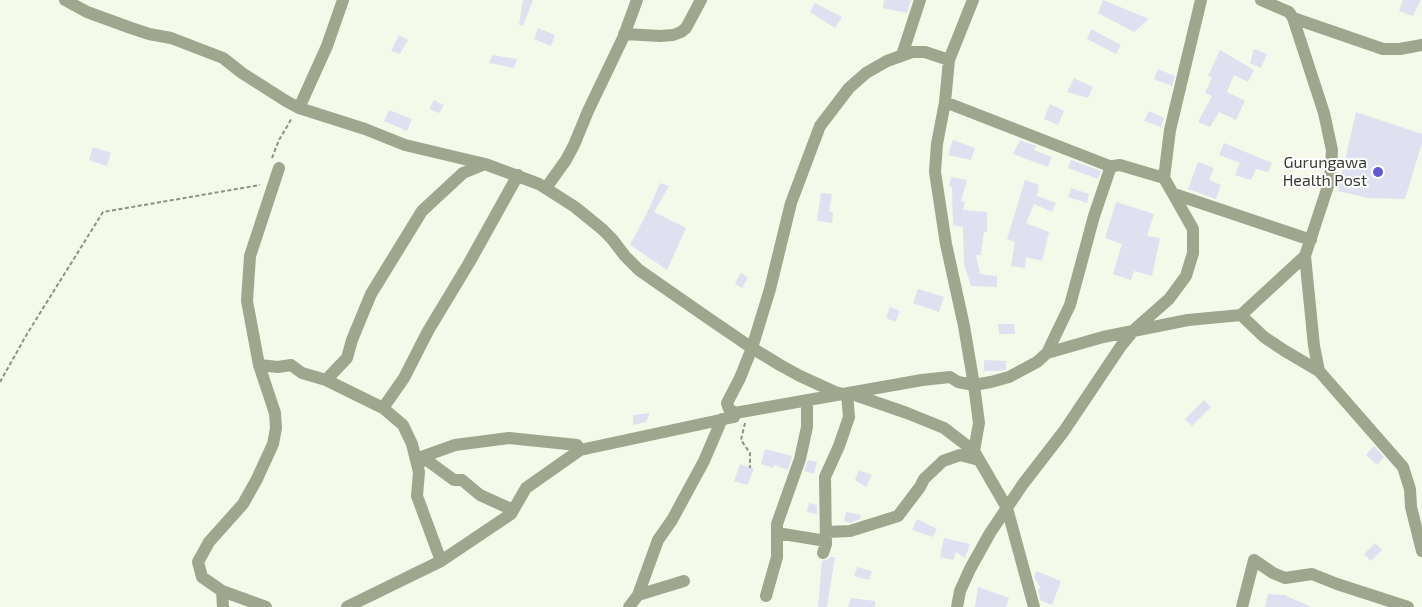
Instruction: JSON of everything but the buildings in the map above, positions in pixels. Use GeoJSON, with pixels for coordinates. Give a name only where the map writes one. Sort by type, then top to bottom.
{"type":"FeatureCollection","features":[{"type":"Feature","properties":{"kind":"street"},"geometry":{"type":"LineString","coordinates":[[65,0],[87,12],[149,34],[171,38],[223,58],[242,73],[299,108],[405,145],[485,164],[518,175],[546,188],[602,229],[639,270],[752,348],[800,376],[834,392],[847,394],[907,413],[944,428],[977,456],[1008,508],[1034,607]]}},
{"type":"Feature","properties":{"kind":"street"},"geometry":{"type":"LineString","coordinates":[[299,108],[326,46],[343,0]]}},
{"type":"Feature","properties":{"kind":"street"},"geometry":{"type":"LineString","coordinates":[[546,188],[570,152],[624,34],[637,0]]}},
{"type":"Feature","properties":{"kind":"street"},"geometry":{"type":"LineString","coordinates":[[624,34],[660,36],[681,32],[686,28],[701,0]]}},
{"type":"Feature","properties":{"kind":"street"},"geometry":{"type":"LineString","coordinates":[[902,55],[920,0]]}},
{"type":"Feature","properties":{"kind":"street"},"geometry":{"type":"LineString","coordinates":[[973,0],[949,60],[935,172],[946,244],[974,385],[979,423],[977,456]]}},
{"type":"Feature","properties":{"kind":"street"},"geometry":{"type":"LineString","coordinates":[[957,607],[960,591],[970,568],[990,533],[1023,484],[1064,431],[1121,346],[1135,329],[1169,299],[1186,276],[1190,266],[1194,240],[1193,229],[1164,178],[1170,130],[1201,0]]}},
{"type":"Feature","properties":{"kind":"street"},"geometry":{"type":"LineString","coordinates":[[1261,0],[1291,10],[1383,49],[1400,49],[1422,45]]}},
{"type":"Feature","properties":{"kind":"street"},"geometry":{"type":"LineString","coordinates":[[1291,10],[1324,112],[1332,150],[1330,180],[1305,256],[1314,346],[1319,371]]}},
{"type":"Feature","properties":{"kind":"street"},"geometry":{"type":"LineString","coordinates":[[949,60],[925,52],[912,52],[866,73],[849,88],[820,126],[791,203],[770,288],[752,348],[727,403],[729,409],[735,413],[922,380],[950,377],[958,382],[974,385],[1009,377],[1037,362],[1047,353],[1070,305],[1094,216],[1108,173],[1112,167]]}},
{"type":"Feature","properties":{"kind":"street"},"geometry":{"type":"LineString","coordinates":[[945,102],[1112,167],[1120,165],[1164,178]]}},
{"type":"Feature","properties":{"kind":"street"},"geometry":{"type":"LineString","coordinates":[[266,607],[225,592],[202,577],[198,562],[208,542],[243,504],[258,479],[273,444],[276,428],[275,413],[259,365],[246,301],[250,256],[275,163]]}},
{"type":"Feature","properties":{"kind":"street"},"geometry":{"type":"LineString","coordinates":[[326,380],[347,358],[352,340],[371,294],[422,211],[463,173],[485,164]]}},
{"type":"Feature","properties":{"kind":"street"},"geometry":{"type":"LineString","coordinates":[[383,408],[404,378],[428,331],[469,263],[518,175]]}},
{"type":"Feature","properties":{"kind":"street"},"geometry":{"type":"LineString","coordinates":[[1174,194],[1310,240]]}},
{"type":"Feature","properties":{"kind":"street"},"geometry":{"type":"LineString","coordinates":[[1047,353],[1135,329],[1188,320],[1241,315],[1305,256]]}},
{"type":"Feature","properties":{"kind":"street"},"geometry":{"type":"LineString","coordinates":[[1241,315],[1271,342],[1319,371],[1403,466],[1422,551]]}},
{"type":"Feature","properties":{"kind":"street"},"geometry":{"type":"LineString","coordinates":[[259,365],[291,366],[302,373],[326,380],[383,408],[403,425],[412,444],[419,472],[417,496],[440,561]]}},
{"type":"Feature","properties":{"kind":"street"},"geometry":{"type":"LineString","coordinates":[[825,542],[825,477],[840,446],[849,417],[847,394]]}},
{"type":"Feature","properties":{"kind":"street"},"geometry":{"type":"LineString","coordinates":[[766,596],[777,557],[777,524],[800,459],[807,427],[807,400]]}},
{"type":"Feature","properties":{"kind":"street"},"geometry":{"type":"LineString","coordinates":[[348,607],[440,561],[511,514],[526,488],[580,450],[734,417],[735,413]]}},
{"type":"Feature","properties":{"kind":"street"},"geometry":{"type":"LineString","coordinates":[[629,607],[638,595],[658,540],[672,520],[704,461],[722,419]]}},
{"type":"Feature","properties":{"kind":"street"},"geometry":{"type":"LineString","coordinates":[[416,459],[455,445],[509,438],[577,445],[580,450]]}},
{"type":"Feature","properties":{"kind":"street"},"geometry":{"type":"LineString","coordinates":[[777,533],[825,542],[850,531],[898,516],[920,488],[924,479],[943,461],[960,455],[977,456]]}},
{"type":"Feature","properties":{"kind":"street"},"geometry":{"type":"LineString","coordinates":[[416,459],[428,461],[454,480],[462,480],[480,495],[513,510]]}},
{"type":"Feature","properties":{"kind":"street"},"geometry":{"type":"LineString","coordinates":[[1242,607],[1254,560],[1273,573],[1285,578],[1312,574],[1408,607]]}},
{"type":"Feature","properties":{"kind":"street"},"geometry":{"type":"LineString","coordinates":[[638,595],[684,581]]}},
{"type":"Feature","properties":{"kind":"street"},"geometry":{"type":"LineString","coordinates":[[223,607],[225,592]]}},
{"type":"Feature","properties":{"kind":"path"},"geometry":{"type":"LineString","coordinates":[[275,163],[279,140],[299,108]]}},
{"type":"Feature","properties":{"kind":"path"},"geometry":{"type":"LineString","coordinates":[[0,382],[27,334],[102,212],[261,185]]}},
{"type":"Feature","properties":{"kind":"path"},"geometry":{"type":"LineString","coordinates":[[748,411],[741,440],[750,453],[750,468]]}},
{"type":"Feature","properties":{"kind":"place","name":"Gurungawa Health Post"},"geometry":{"type":"Point","coordinates":[1378,172]}}]}
